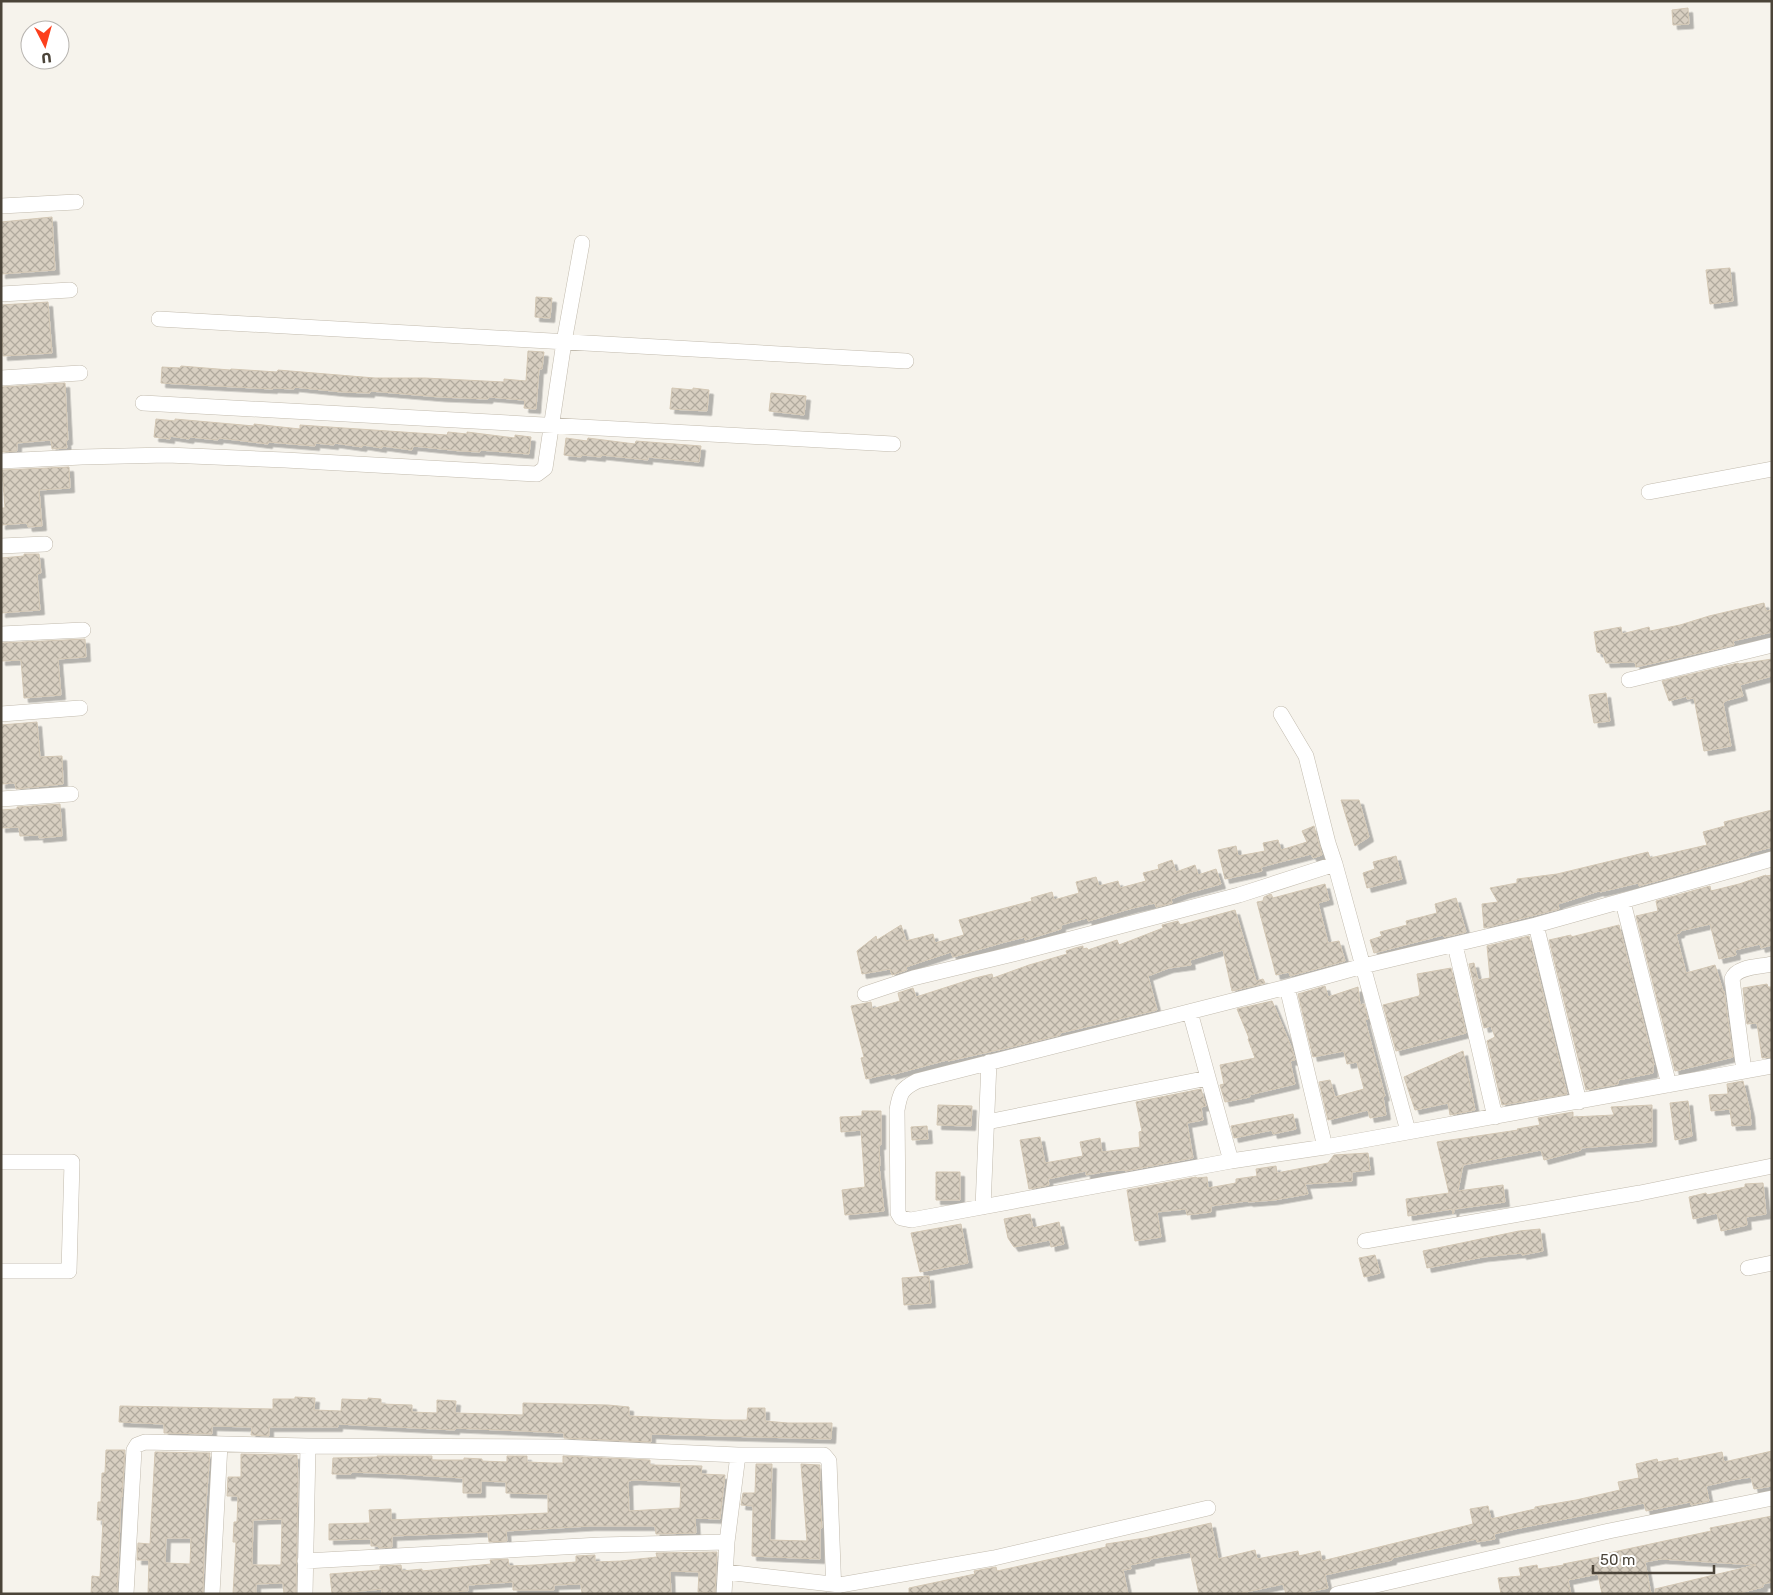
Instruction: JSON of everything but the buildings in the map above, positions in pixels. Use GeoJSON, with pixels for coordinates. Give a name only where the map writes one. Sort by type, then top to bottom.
{"type":"FeatureCollection","features":[{"type":"Feature","properties":{"kind":"street"},"geometry":{"type":"LineString","coordinates":[[1,206],[76,202]]}},
{"type":"Feature","properties":{"kind":"street"},"geometry":{"type":"LineString","coordinates":[[1,461],[168,455],[537,474],[545,468],[564,342],[582,243]]}},
{"type":"Feature","properties":{"kind":"street"},"geometry":{"type":"LineString","coordinates":[[1,294],[70,290]]}},
{"type":"Feature","properties":{"kind":"street"},"geometry":{"type":"LineString","coordinates":[[159,319],[906,361]]}},
{"type":"Feature","properties":{"kind":"street"},"geometry":{"type":"LineString","coordinates":[[1,378],[80,373]]}},
{"type":"Feature","properties":{"kind":"street"},"geometry":{"type":"LineString","coordinates":[[143,403],[893,444]]}},
{"type":"Feature","properties":{"kind":"street"},"geometry":{"type":"LineString","coordinates":[[1649,492],[1772,469]]}},
{"type":"Feature","properties":{"kind":"street"},"geometry":{"type":"LineString","coordinates":[[1,546],[45,544]]}},
{"type":"Feature","properties":{"kind":"street"},"geometry":{"type":"LineString","coordinates":[[1,634],[84,630]]}},
{"type":"Feature","properties":{"kind":"street"},"geometry":{"type":"LineString","coordinates":[[1629,680],[1772,645]]}},
{"type":"Feature","properties":{"kind":"street"},"geometry":{"type":"LineString","coordinates":[[1,714],[80,708]]}},
{"type":"Feature","properties":{"kind":"street"},"geometry":{"type":"LineString","coordinates":[[1282,714],[1306,756],[1328,843],[1408,1132]]}},
{"type":"Feature","properties":{"kind":"street"},"geometry":{"type":"LineString","coordinates":[[1,799],[71,794]]}},
{"type":"Feature","properties":{"kind":"street"},"geometry":{"type":"LineString","coordinates":[[1772,860],[1536,925],[1363,966],[1287,988],[917,1081],[905,1087],[897,1110],[898,1213],[901,1218],[911,1220],[1232,1160],[1325,1147],[1772,1066]]}},
{"type":"Feature","properties":{"kind":"street"},"geometry":{"type":"LineString","coordinates":[[865,994],[913,978],[1231,897],[1335,864]]}},
{"type":"Feature","properties":{"kind":"street"},"geometry":{"type":"LineString","coordinates":[[1623,902],[1669,1085]]}},
{"type":"Feature","properties":{"kind":"street"},"geometry":{"type":"LineString","coordinates":[[1536,925],[1580,1102]]}},
{"type":"Feature","properties":{"kind":"street"},"geometry":{"type":"LineString","coordinates":[[1455,945],[1496,1117]]}},
{"type":"Feature","properties":{"kind":"street"},"geometry":{"type":"LineString","coordinates":[[1744,1071],[1732,979],[1740,970],[1772,964]]}},
{"type":"Feature","properties":{"kind":"street"},"geometry":{"type":"LineString","coordinates":[[1287,988],[1325,1147]]}},
{"type":"Feature","properties":{"kind":"street"},"geometry":{"type":"LineString","coordinates":[[1190,1012],[1232,1160]]}},
{"type":"Feature","properties":{"kind":"street"},"geometry":{"type":"LineString","coordinates":[[983,1207],[989,1062]]}},
{"type":"Feature","properties":{"kind":"street"},"geometry":{"type":"LineString","coordinates":[[987,1122],[1208,1078]]}},
{"type":"Feature","properties":{"kind":"street"},"geometry":{"type":"LineString","coordinates":[[1,1162],[72,1162],[69,1271],[1,1271]]}},
{"type":"Feature","properties":{"kind":"street"},"geometry":{"type":"LineString","coordinates":[[1365,1241],[1640,1193],[1772,1166]]}},
{"type":"Feature","properties":{"kind":"street"},"geometry":{"type":"LineString","coordinates":[[1748,1268],[1772,1263]]}},
{"type":"Feature","properties":{"kind":"street"},"geometry":{"type":"LineString","coordinates":[[126,1594],[136,1447],[145,1442],[308,1446],[561,1447],[738,1455],[824,1455],[829,1461],[840,1586]]}},
{"type":"Feature","properties":{"kind":"street"},"geometry":{"type":"LineString","coordinates":[[212,1594],[220,1444]]}},
{"type":"Feature","properties":{"kind":"street"},"geometry":{"type":"LineString","coordinates":[[305,1594],[308,1446]]}},
{"type":"Feature","properties":{"kind":"street"},"geometry":{"type":"LineString","coordinates":[[724,1594],[727,1542],[738,1455]]}},
{"type":"Feature","properties":{"kind":"street"},"geometry":{"type":"LineString","coordinates":[[1337,1594],[1609,1531],[1772,1498]]}},
{"type":"Feature","properties":{"kind":"street"},"geometry":{"type":"LineString","coordinates":[[726,1572],[840,1586],[994,1558],[1208,1508]]}},
{"type":"Feature","properties":{"kind":"street"},"geometry":{"type":"LineString","coordinates":[[305,1561],[600,1545],[727,1542]]}}]}
